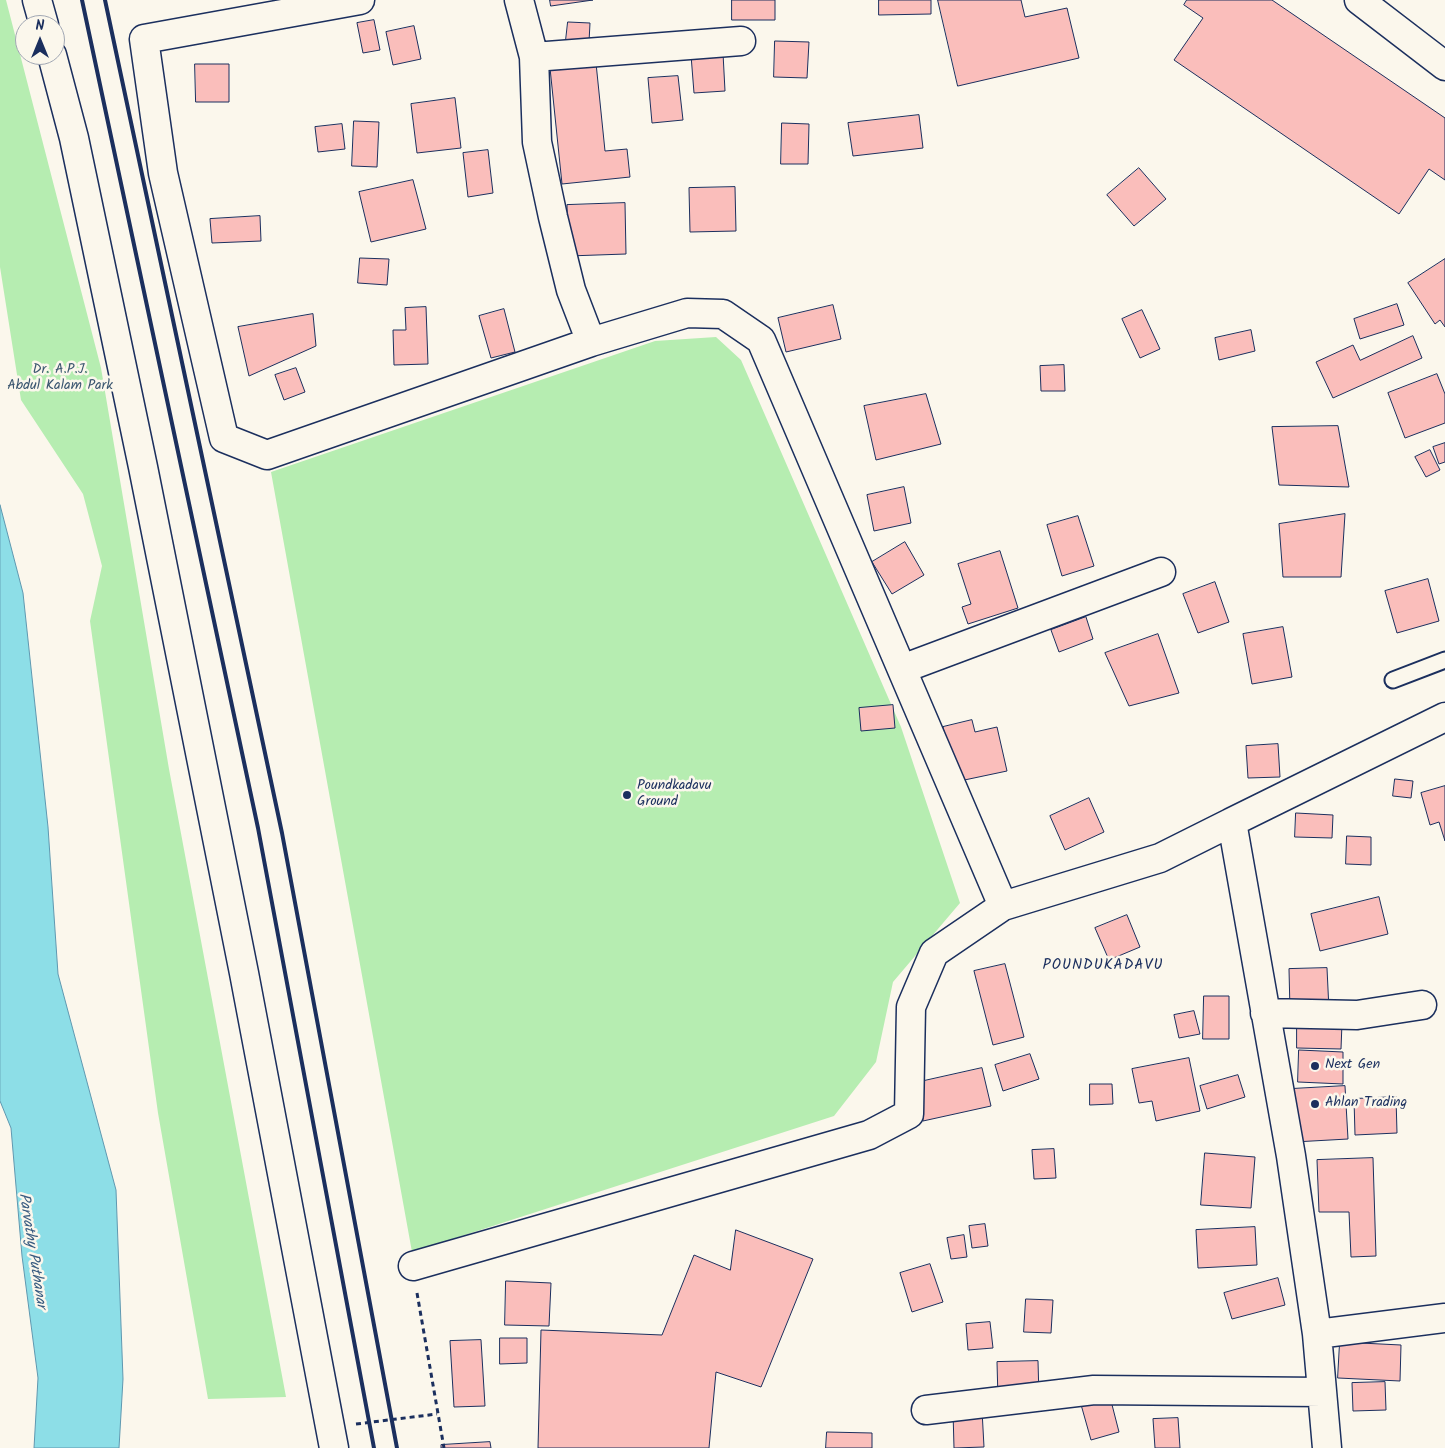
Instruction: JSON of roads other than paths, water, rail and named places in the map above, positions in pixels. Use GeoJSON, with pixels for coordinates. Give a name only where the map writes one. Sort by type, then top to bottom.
{"type":"FeatureCollection","features":[{"type":"Feature","properties":{"kind":"street"},"geometry":{"type":"LineString","coordinates":[[37,0],[41,15]]}},
{"type":"Feature","properties":{"kind":"street"},"geometry":{"type":"LineString","coordinates":[[360,0],[144,39],[163,173],[224,438],[267,455],[590,342],[687,312],[723,314],[761,340],[1003,906]]}},
{"type":"Feature","properties":{"kind":"street"},"geometry":{"type":"LineString","coordinates":[[519,0],[534,57],[539,151],[571,290],[590,342]]}},
{"type":"Feature","properties":{"kind":"street"},"geometry":{"type":"LineString","coordinates":[[1358,0],[1445,66]]}},
{"type":"Feature","properties":{"kind":"street"},"geometry":{"type":"LineString","coordinates":[[534,57],[741,42]]}},
{"type":"Feature","properties":{"kind":"street"},"geometry":{"type":"LineString","coordinates":[[55,65],[74,138],[143,467],[244,973],[332,1438]]}},
{"type":"Feature","properties":{"kind":"street"},"geometry":{"type":"LineString","coordinates":[[902,669],[1161,572]]}},
{"type":"Feature","properties":{"kind":"street"},"geometry":{"type":"LineString","coordinates":[[413,1266],[869,1135],[909,1114],[911,1007],[934,953],[1003,906],[1160,858],[1445,717]]}},
{"type":"Feature","properties":{"kind":"street"},"geometry":{"type":"LineString","coordinates":[[1232,822],[1291,1156],[1317,1334],[1327,1448]]}},
{"type":"Feature","properties":{"kind":"street"},"geometry":{"type":"LineString","coordinates":[[1265,1012],[1357,1015],[1422,1005]]}},
{"type":"Feature","properties":{"kind":"street"},"geometry":{"type":"LineString","coordinates":[[1317,1334],[1445,1318]]}},
{"type":"Feature","properties":{"kind":"street"},"geometry":{"type":"LineString","coordinates":[[926,1410],[1094,1390],[1322,1392]]}},
{"type":"Feature","properties":{"kind":"lane"},"geometry":{"type":"LineString","coordinates":[[1393,680],[1445,660]]}},
{"type":"Feature","properties":{"kind":"water","name":"Parvathy Puthanar"},"geometry":{"type":"Polygon","coordinates":[[[0,505],[23,593],[48,827],[58,974],[116,1190],[123,1379],[119,1448],[34,1448],[38,1378],[22,1256],[11,1128],[0,1101],[0,505]]]}},
{"type":"Feature","properties":{"kind":"railway"},"geometry":{"type":"LineString","coordinates":[[82,0],[258,828],[374,1448]]}},
{"type":"Feature","properties":{"kind":"railway"},"geometry":{"type":"LineString","coordinates":[[105,0],[282,833],[397,1448]]}},
{"type":"Feature","properties":{"kind":"place","name":"Poundkadavu Ground"},"geometry":{"type":"Point","coordinates":[627,795]}},
{"type":"Feature","properties":{"kind":"place","name":"Next Gen"},"geometry":{"type":"Point","coordinates":[1315,1066]}},
{"type":"Feature","properties":{"kind":"place","name":"Ahlan Trading"},"geometry":{"type":"Point","coordinates":[1315,1104]}},
{"type":"Feature","properties":{"kind":"district","name":"POUNDUKADAVU"},"geometry":{"type":"Point","coordinates":[1103,966]}},
{"type":"Feature","properties":{"kind":"park label","name":"Dr. A.P.J. Abdul Kalam Park"},"geometry":{"type":"Point","coordinates":[60,380]}}]}
